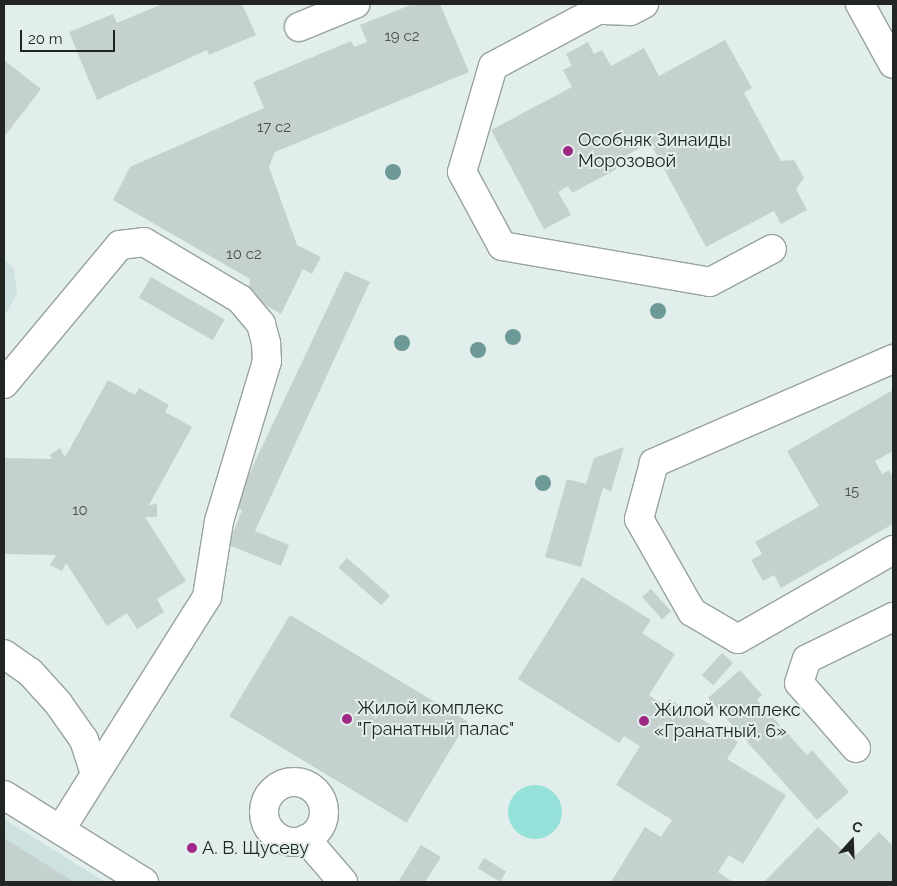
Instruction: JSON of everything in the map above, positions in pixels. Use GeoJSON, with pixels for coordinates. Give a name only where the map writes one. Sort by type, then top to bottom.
{"type":"FeatureCollection","features":[{"type":"Feature","properties":{"kind":"street"},"geometry":{"type":"LineString","coordinates":[[299,27],[355,4]]}},
{"type":"Feature","properties":{"kind":"street"},"geometry":{"type":"LineString","coordinates":[[644,4],[630,11],[598,10],[493,66],[462,172],[502,246],[710,282],[772,248]]}},
{"type":"Feature","properties":{"kind":"street"},"geometry":{"type":"LineString","coordinates":[[860,4],[893,64]]}},
{"type":"Feature","properties":{"kind":"street"},"geometry":{"type":"LineString","coordinates":[[4,384],[120,245],[144,242],[240,299],[260,324],[266,343],[267,360],[219,521],[206,597],[60,830]]}},
{"type":"Feature","properties":{"kind":"street"},"geometry":{"type":"LineString","coordinates":[[893,359],[654,463],[639,518],[692,612],[738,639],[893,550]]}},
{"type":"Feature","properties":{"kind":"street"},"geometry":{"type":"LineString","coordinates":[[856,748],[799,683],[807,659],[893,617]]}},
{"type":"Feature","properties":{"kind":"street"},"geometry":{"type":"LineString","coordinates":[[4,654],[30,672],[58,704],[84,740],[95,773]]}},
{"type":"Feature","properties":{"kind":"street"},"geometry":{"type":"LineString","coordinates":[[4,795],[144,882]]}},
{"type":"Feature","properties":{"kind":"street"},"geometry":{"type":"LineString","coordinates":[[306,839],[343,882]]}},
{"type":"Feature","properties":{"kind":"shaded area"},"geometry":{"type":"Polygon","coordinates":[[[4,259],[14,269],[17,294],[4,317],[4,259]]]}},
{"type":"Feature","properties":{"kind":"shaded area"},"geometry":{"type":"Polygon","coordinates":[[[530,785],[540,785],[550,789],[558,797],[562,812],[558,827],[550,835],[540,839],[530,839],[520,835],[512,827],[508,817],[508,807],[512,797],[520,789],[530,785]]]}},
{"type":"Feature","properties":{"kind":"shaded area"},"geometry":{"type":"Polygon","coordinates":[[[4,819],[105,882],[4,882],[4,819]]]}},
{"type":"Feature","properties":{"kind":"building"},"geometry":{"type":"Polygon","coordinates":[[[162,4],[242,4],[256,35],[209,55],[207,50],[97,100],[69,32],[113,14],[117,23],[162,4]]]}},
{"type":"Feature","properties":{"kind":"building"},"geometry":{"type":"Polygon","coordinates":[[[413,4],[440,4],[469,72],[275,152],[269,167],[297,245],[321,257],[312,274],[303,269],[281,314],[248,295],[250,279],[113,200],[130,167],[264,108],[253,82],[351,41],[354,47],[367,42],[360,25],[413,4]]]}},
{"type":"Feature","properties":{"kind":"building","name":"Особняк Зинаиды Морозовой"},"geometry":{"type":"Polygon","coordinates":[[[725,40],[752,88],[744,93],[781,161],[794,160],[804,178],[796,189],[807,210],[781,224],[774,211],[706,247],[650,143],[614,162],[617,169],[572,193],[568,186],[558,192],[571,215],[544,229],[491,130],[572,87],[563,70],[572,66],[566,54],[588,42],[594,54],[602,50],[611,66],[644,48],[659,76],[725,40]]]}},
{"type":"Feature","properties":{"kind":"building"},"geometry":{"type":"Polygon","coordinates":[[[4,60],[41,89],[4,137],[4,60]]]}},
{"type":"Feature","properties":{"kind":"building"},"geometry":{"type":"Polygon","coordinates":[[[345,271],[370,282],[255,531],[289,545],[281,566],[228,545],[242,510],[234,506],[345,271]]]}},
{"type":"Feature","properties":{"kind":"building"},"geometry":{"type":"Polygon","coordinates":[[[151,277],[225,320],[213,340],[139,298],[151,277]]]}},
{"type":"Feature","properties":{"kind":"building"},"geometry":{"type":"Polygon","coordinates":[[[108,380],[135,395],[139,388],[169,405],[165,412],[192,427],[149,505],[157,504],[157,517],[145,517],[186,581],[157,599],[164,612],[137,629],[127,613],[107,626],[66,563],[62,571],[50,565],[56,555],[4,554],[4,458],[52,459],[50,455],[60,448],[65,457],[108,380]]]}},
{"type":"Feature","properties":{"kind":"building"},"geometry":{"type":"Polygon","coordinates":[[[893,390],[893,451],[875,461],[882,474],[889,470],[893,478],[893,524],[781,588],[774,575],[763,581],[751,560],[762,554],[755,542],[819,506],[787,451],[893,390]]]}},
{"type":"Feature","properties":{"kind":"building"},"geometry":{"type":"Polygon","coordinates":[[[624,447],[611,491],[603,488],[581,567],[545,557],[567,479],[586,484],[594,458],[624,447]]]}},
{"type":"Feature","properties":{"kind":"building"},"geometry":{"type":"Polygon","coordinates":[[[347,558],[390,595],[381,605],[338,568],[347,558]]]}},
{"type":"Feature","properties":{"kind":"building","name":"Жилой комплекс «Гранатный, 6»"},"geometry":{"type":"Polygon","coordinates":[[[582,577],[651,620],[642,633],[675,654],[649,695],[665,706],[669,699],[738,742],[727,759],[786,795],[743,864],[729,855],[718,872],[733,882],[611,882],[645,827],[661,837],[672,820],[616,785],[640,746],[624,736],[619,743],[518,679],[582,577]]]}},
{"type":"Feature","properties":{"kind":"building"},"geometry":{"type":"Polygon","coordinates":[[[651,589],[671,611],[662,619],[642,597],[651,589]]]}},
{"type":"Feature","properties":{"kind":"building","name":"Жилой комплекс \"Гранатный палас\""},"geometry":{"type":"Polygon","coordinates":[[[290,615],[467,722],[407,823],[229,716],[290,615]]]}},
{"type":"Feature","properties":{"kind":"building"},"geometry":{"type":"Polygon","coordinates":[[[722,653],[733,663],[713,685],[702,675],[722,653]]]}},
{"type":"Feature","properties":{"kind":"building"},"geometry":{"type":"Polygon","coordinates":[[[740,670],[762,695],[757,700],[807,755],[812,750],[849,792],[817,820],[708,698],[740,670]]]}},
{"type":"Feature","properties":{"kind":"building"},"geometry":{"type":"Polygon","coordinates":[[[818,827],[852,859],[879,832],[893,846],[893,882],[764,882],[818,827]]]}},
{"type":"Feature","properties":{"kind":"building"},"geometry":{"type":"Polygon","coordinates":[[[4,838],[74,882],[4,882],[4,838]]]}},
{"type":"Feature","properties":{"kind":"building"},"geometry":{"type":"Polygon","coordinates":[[[421,845],[441,857],[425,882],[398,882],[421,845]]]}},
{"type":"Feature","properties":{"kind":"building"},"geometry":{"type":"Polygon","coordinates":[[[484,858],[506,871],[500,882],[478,868],[484,858]]]}},
{"type":"Feature","properties":{"kind":"place","name":"Особняк Зинаиды Морозовой"},"geometry":{"type":"Point","coordinates":[568,151]}},
{"type":"Feature","properties":{"kind":"place","name":"Жилой комплекс \"Гранатный палас\""},"geometry":{"type":"Point","coordinates":[347,719]}},
{"type":"Feature","properties":{"kind":"place","name":"Жилой комплекс «Гранатный, 6»"},"geometry":{"type":"Point","coordinates":[644,721]}},
{"type":"Feature","properties":{"kind":"place","name":"А. В. Щусеву"},"geometry":{"type":"Point","coordinates":[192,848]}}]}
